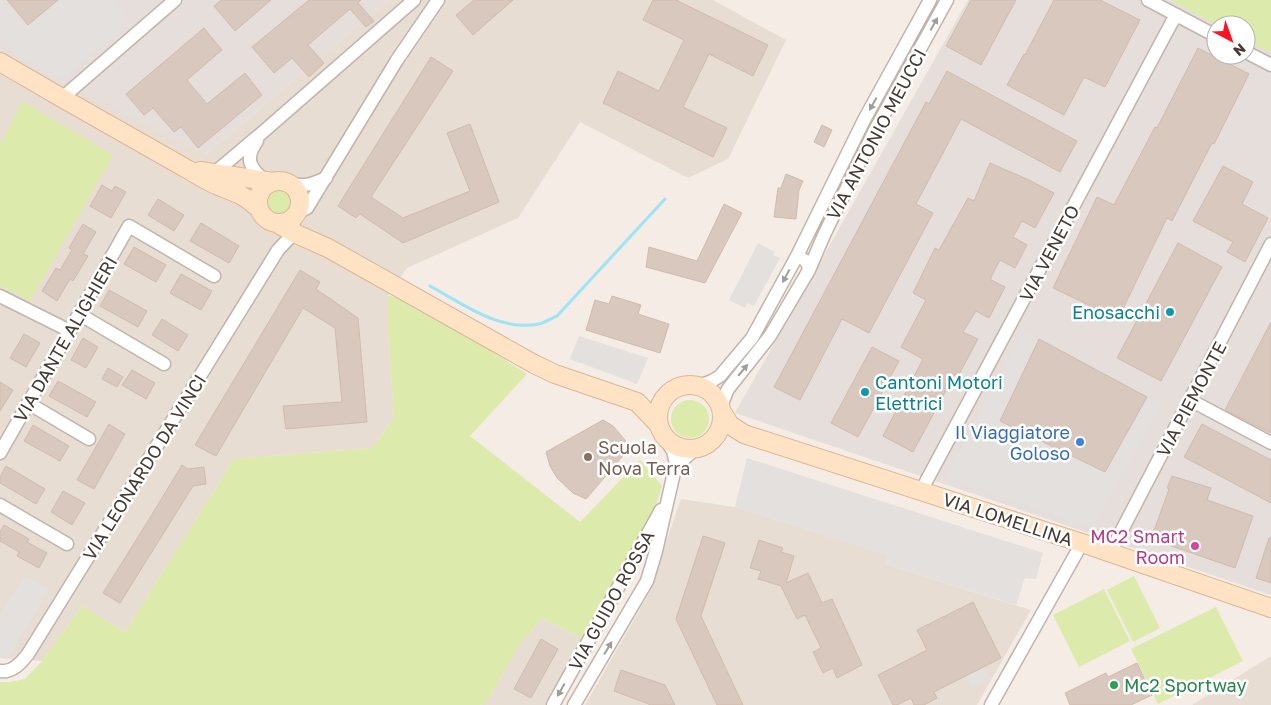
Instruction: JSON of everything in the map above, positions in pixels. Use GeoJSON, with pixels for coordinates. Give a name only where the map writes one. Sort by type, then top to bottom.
{"type":"FeatureCollection","features":[{"type":"Feature","properties":{"kind":"main road"},"geometry":{"type":"LineString","coordinates":[[0,62],[202,179],[243,195],[258,208]]}},
{"type":"Feature","properties":{"kind":"main road"},"geometry":{"type":"LineString","coordinates":[[187,169],[275,182],[294,187],[300,199],[300,206],[289,221]]}},
{"type":"Feature","properties":{"kind":"main road"},"geometry":{"type":"LineString","coordinates":[[275,182],[262,189],[257,202],[262,216],[269,222],[289,221],[328,248],[534,364],[637,402],[657,423],[666,440],[675,447],[694,450],[711,442],[720,430],[722,412],[718,401],[711,392],[694,385],[683,385],[676,387],[667,394],[660,406],[657,423]]}},
{"type":"Feature","properties":{"kind":"main road"},"geometry":{"type":"LineString","coordinates":[[637,402],[667,394]]}},
{"type":"Feature","properties":{"kind":"main road","name":"VIA LOMELLINA"},"geometry":{"type":"LineString","coordinates":[[722,412],[730,425],[744,434],[1082,543],[1271,608]]}},
{"type":"Feature","properties":{"kind":"main road","name":"VIA LOMELLINA"},"geometry":{"type":"LineString","coordinates":[[711,442],[734,434],[744,434]]}},
{"type":"Feature","properties":{"kind":"street"},"geometry":{"type":"LineString","coordinates":[[62,98],[175,0]]}},
{"type":"Feature","properties":{"kind":"street"},"geometry":{"type":"LineString","coordinates":[[211,173],[219,169],[263,132],[414,0]]}},
{"type":"Feature","properties":{"kind":"street","name":"VIA LEONARDO DA VINCI"},"geometry":{"type":"LineString","coordinates":[[0,671],[4,672],[18,666],[28,654],[278,250],[289,221],[307,208],[397,60],[438,0]]}},
{"type":"Feature","properties":{"kind":"street","name":"VIA ANTONIO MEUCCI"},"geometry":{"type":"LineString","coordinates":[[694,385],[704,384],[720,376],[752,338],[796,256],[864,120],[930,0]]}},
{"type":"Feature","properties":{"kind":"street","name":"VIA ANTONIO MEUCCI"},"geometry":{"type":"LineString","coordinates":[[722,412],[723,400],[728,389],[770,336],[809,270],[874,132],[947,0]]}},
{"type":"Feature","properties":{"kind":"street"},"geometry":{"type":"LineString","coordinates":[[1148,0],[1206,31]]}},
{"type":"Feature","properties":{"kind":"street","name":"VIA VENETO"},"geometry":{"type":"LineString","coordinates":[[921,491],[1172,22],[1177,16]]}},
{"type":"Feature","properties":{"kind":"street"},"geometry":{"type":"LineString","coordinates":[[1256,57],[1271,65]]}},
{"type":"Feature","properties":{"kind":"street"},"geometry":{"type":"LineString","coordinates":[[263,132],[251,149],[249,158],[256,172],[275,182],[303,186],[326,178]]}},
{"type":"Feature","properties":{"kind":"street"},"geometry":{"type":"LineString","coordinates":[[278,250],[281,235],[289,221]]}},
{"type":"Feature","properties":{"kind":"street","name":"VIA DANTE ALIGHIERI"},"geometry":{"type":"LineString","coordinates":[[0,453],[129,226],[214,276]]}},
{"type":"Feature","properties":{"kind":"street","name":"VIA PIEMONTE"},"geometry":{"type":"LineString","coordinates":[[1110,553],[1271,244]]}},
{"type":"Feature","properties":{"kind":"street"},"geometry":{"type":"LineString","coordinates":[[796,256],[805,260],[809,270]]}},
{"type":"Feature","properties":{"kind":"street"},"geometry":{"type":"LineString","coordinates":[[0,296],[70,331]]}},
{"type":"Feature","properties":{"kind":"street"},"geometry":{"type":"LineString","coordinates":[[80,314],[164,364]]}},
{"type":"Feature","properties":{"kind":"street"},"geometry":{"type":"LineString","coordinates":[[1190,400],[1271,443]]}},
{"type":"Feature","properties":{"kind":"street"},"geometry":{"type":"LineString","coordinates":[[28,403],[89,439]]}},
{"type":"Feature","properties":{"kind":"street","name":"VIA GUIDO ROSSA"},"geometry":{"type":"LineString","coordinates":[[574,705],[647,581],[670,495],[676,464],[673,451],[666,440]]}},
{"type":"Feature","properties":{"kind":"street","name":"VIA GUIDO ROSSA"},"geometry":{"type":"LineString","coordinates":[[674,473],[683,460],[694,450]]}},
{"type":"Feature","properties":{"kind":"street","name":"VIA GUIDO ROSSA"},"geometry":{"type":"LineString","coordinates":[[553,705],[670,495]]}},
{"type":"Feature","properties":{"kind":"street"},"geometry":{"type":"LineString","coordinates":[[0,505],[67,544]]}},
{"type":"Feature","properties":{"kind":"street"},"geometry":{"type":"LineString","coordinates":[[992,705],[1082,543]]}},
{"type":"Feature","properties":{"kind":"shaded area"},"geometry":{"type":"Polygon","coordinates":[[[0,0],[389,0],[206,154],[59,83],[2,52],[0,49],[0,0]]]}},
{"type":"Feature","properties":{"kind":"shaded area"},"geometry":{"type":"Polygon","coordinates":[[[0,0],[7,0],[28,25],[58,0],[112,0],[130,22],[61,80],[16,55],[0,36],[0,0]]]}},
{"type":"Feature","properties":{"kind":"shaded area"},"geometry":{"type":"Polygon","coordinates":[[[389,0],[713,0],[786,40],[728,159],[688,178],[580,122],[518,218],[407,268],[388,295],[388,331],[394,418],[372,448],[234,459],[125,632],[82,606],[42,661],[0,658],[0,49],[2,52],[206,154],[389,0]]]}},
{"type":"Feature","properties":{"kind":"shaded area"},"geometry":{"type":"Polygon","coordinates":[[[968,0],[1271,0],[1271,595],[735,413],[968,0]]]}},
{"type":"Feature","properties":{"kind":"shaded area"},"geometry":{"type":"Polygon","coordinates":[[[758,243],[775,252],[773,255],[780,258],[754,306],[747,303],[745,308],[729,300],[758,243]]]}},
{"type":"Feature","properties":{"kind":"shaded area"},"geometry":{"type":"Polygon","coordinates":[[[1023,332],[1039,339],[1000,421],[1105,472],[1147,397],[1162,404],[1092,528],[945,478],[1023,332]]]}},
{"type":"Feature","properties":{"kind":"shaded area"},"geometry":{"type":"Polygon","coordinates":[[[579,336],[648,358],[637,384],[570,359],[579,336]]]}},
{"type":"Feature","properties":{"kind":"shaded area"},"geometry":{"type":"Polygon","coordinates":[[[747,458],[1043,553],[1036,579],[1025,578],[1016,605],[885,564],[887,555],[735,507],[747,458]]]}},
{"type":"Feature","properties":{"kind":"shaded area"},"geometry":{"type":"Polygon","coordinates":[[[681,499],[735,507],[888,555],[885,564],[1031,610],[977,705],[585,705],[647,597],[681,499]]]}},
{"type":"Feature","properties":{"kind":"shaded area"},"geometry":{"type":"Polygon","coordinates":[[[24,577],[50,588],[7,659],[0,658],[0,615],[24,577]]]}},
{"type":"Feature","properties":{"kind":"shaded area"},"geometry":{"type":"Polygon","coordinates":[[[542,618],[584,639],[547,705],[480,705],[486,703],[519,645],[542,618]]]}},
{"type":"Feature","properties":{"kind":"shaded area"},"geometry":{"type":"Polygon","coordinates":[[[1271,656],[1271,705],[1192,705],[1271,656]]]}},
{"type":"Feature","properties":{"kind":"shaded area"},"geometry":{"type":"Polygon","coordinates":[[[984,668],[990,680],[973,689],[966,677],[984,668]]]}},
{"type":"Feature","properties":{"kind":"green space"},"geometry":{"type":"Polygon","coordinates":[[[1170,0],[1271,0],[1271,53],[1256,45],[1256,15],[1206,15],[1206,19],[1170,0]]]}},
{"type":"Feature","properties":{"kind":"green space"},"geometry":{"type":"Polygon","coordinates":[[[22,101],[113,155],[30,301],[0,286],[0,145],[22,101]]]}},
{"type":"Feature","properties":{"kind":"green space"},"geometry":{"type":"Polygon","coordinates":[[[278,190],[287,194],[291,203],[287,212],[278,216],[269,212],[265,203],[269,194],[278,190]]]}},
{"type":"Feature","properties":{"kind":"green space"},"geometry":{"type":"Polygon","coordinates":[[[388,295],[406,302],[442,321],[527,374],[470,436],[580,522],[640,460],[662,486],[654,512],[584,639],[542,618],[519,645],[486,703],[480,705],[0,705],[0,682],[25,679],[42,661],[82,606],[125,632],[234,459],[372,448],[394,418],[388,331],[388,295]]]}},
{"type":"Feature","properties":{"kind":"green space"},"geometry":{"type":"Polygon","coordinates":[[[690,400],[704,405],[709,419],[704,433],[690,438],[676,433],[671,419],[676,405],[690,400]]]}},
{"type":"Feature","properties":{"kind":"green space"},"geometry":{"type":"Polygon","coordinates":[[[1134,576],[1160,628],[1133,642],[1107,590],[1134,576]]]}},
{"type":"Feature","properties":{"kind":"green space"},"geometry":{"type":"Polygon","coordinates":[[[1104,589],[1130,641],[1079,667],[1053,615],[1104,589]]]}},
{"type":"Feature","properties":{"kind":"green space"},"geometry":{"type":"Polygon","coordinates":[[[1216,607],[1243,661],[1158,704],[1131,649],[1216,607]]]}},
{"type":"Feature","properties":{"kind":"building"},"geometry":{"type":"Polygon","coordinates":[[[7,0],[58,0],[28,25],[7,0]]]}},
{"type":"Feature","properties":{"kind":"building"},"geometry":{"type":"Polygon","coordinates":[[[221,0],[271,0],[235,31],[214,6],[221,0]]]}},
{"type":"Feature","properties":{"kind":"building"},"geometry":{"type":"Polygon","coordinates":[[[309,0],[361,0],[358,3],[374,21],[366,27],[350,9],[308,45],[324,63],[309,77],[292,58],[274,73],[252,47],[309,0]]]}},
{"type":"Feature","properties":{"kind":"building"},"geometry":{"type":"Polygon","coordinates":[[[474,0],[513,0],[473,35],[456,15],[474,0]]]}},
{"type":"Feature","properties":{"kind":"building"},"geometry":{"type":"Polygon","coordinates":[[[653,0],[676,0],[768,45],[753,76],[709,54],[683,107],[727,128],[713,157],[603,103],[618,71],[659,91],[684,40],[643,20],[653,0]]]}},
{"type":"Feature","properties":{"kind":"building"},"geometry":{"type":"Polygon","coordinates":[[[971,0],[1016,0],[981,65],[946,46],[971,0]]]}},
{"type":"Feature","properties":{"kind":"building"},"geometry":{"type":"Polygon","coordinates":[[[1054,0],[1100,0],[1140,20],[1105,87],[1084,77],[1064,115],[1007,85],[1054,0]]]}},
{"type":"Feature","properties":{"kind":"building"},"geometry":{"type":"Polygon","coordinates":[[[204,28],[222,50],[187,80],[207,104],[245,73],[262,95],[198,148],[181,127],[174,132],[153,108],[144,115],[126,94],[204,28]]]}},
{"type":"Feature","properties":{"kind":"building"},"geometry":{"type":"Polygon","coordinates":[[[1198,48],[1206,52],[1206,65],[1231,65],[1249,74],[1172,221],[1167,218],[1118,319],[1053,288],[1097,197],[1114,205],[1155,127],[1157,128],[1198,48]]]}},
{"type":"Feature","properties":{"kind":"building"},"geometry":{"type":"Polygon","coordinates":[[[431,57],[453,71],[371,197],[403,218],[470,191],[447,133],[470,124],[499,202],[403,243],[360,214],[356,218],[338,206],[431,57]]]}},
{"type":"Feature","properties":{"kind":"building"},"geometry":{"type":"Polygon","coordinates":[[[947,71],[1077,141],[1060,172],[961,119],[916,204],[933,213],[869,333],[842,319],[800,400],[774,387],[926,102],[929,104],[947,71]]]}},
{"type":"Feature","properties":{"kind":"building"},"geometry":{"type":"Polygon","coordinates":[[[822,125],[832,130],[824,147],[814,142],[822,125]]]}},
{"type":"Feature","properties":{"kind":"building"},"geometry":{"type":"Polygon","coordinates":[[[990,163],[1054,193],[1035,228],[1022,221],[1013,237],[1027,245],[1015,268],[1000,260],[991,280],[1005,287],[989,318],[976,311],[963,332],[978,339],[958,376],[955,374],[913,452],[883,436],[923,359],[901,347],[926,300],[913,293],[935,248],[939,250],[968,198],[974,201],[990,163]]]}},
{"type":"Feature","properties":{"kind":"building"},"geometry":{"type":"Polygon","coordinates":[[[1223,166],[1253,182],[1242,204],[1268,218],[1245,262],[1227,252],[1233,242],[1193,221],[1223,166]]]}},
{"type":"Feature","properties":{"kind":"building"},"geometry":{"type":"Polygon","coordinates":[[[786,174],[803,181],[799,190],[796,219],[774,217],[778,188],[781,188],[786,174]]]}},
{"type":"Feature","properties":{"kind":"building"},"geometry":{"type":"Polygon","coordinates":[[[102,185],[112,191],[115,186],[126,192],[111,218],[90,206],[102,185]]]}},
{"type":"Feature","properties":{"kind":"building"},"geometry":{"type":"Polygon","coordinates":[[[158,199],[184,215],[174,231],[148,215],[158,199]]]}},
{"type":"Feature","properties":{"kind":"building"},"geometry":{"type":"Polygon","coordinates":[[[724,204],[742,213],[705,283],[646,267],[649,247],[697,261],[724,204]]]}},
{"type":"Feature","properties":{"kind":"building"},"geometry":{"type":"Polygon","coordinates":[[[201,223],[239,246],[229,263],[190,241],[201,223]]]}},
{"type":"Feature","properties":{"kind":"building"},"geometry":{"type":"Polygon","coordinates":[[[83,224],[96,232],[83,254],[88,256],[73,281],[70,279],[57,301],[42,291],[56,268],[60,270],[72,250],[69,248],[83,224]]]}},
{"type":"Feature","properties":{"kind":"building","name":"Enosacchi"},"geometry":{"type":"Polygon","coordinates":[[[1178,243],[1222,267],[1161,381],[1117,358],[1178,243]]]}},
{"type":"Feature","properties":{"kind":"building"},"geometry":{"type":"Polygon","coordinates":[[[134,247],[166,265],[156,282],[124,264],[134,247]]]}},
{"type":"Feature","properties":{"kind":"building"},"geometry":{"type":"Polygon","coordinates":[[[300,270],[320,282],[316,289],[358,318],[367,422],[286,429],[283,406],[342,402],[335,328],[303,308],[216,456],[195,445],[300,270]]]}},
{"type":"Feature","properties":{"kind":"building"},"geometry":{"type":"Polygon","coordinates":[[[181,274],[212,291],[201,310],[170,293],[181,274]]]}},
{"type":"Feature","properties":{"kind":"building"},"geometry":{"type":"Polygon","coordinates":[[[109,290],[147,311],[138,327],[100,306],[109,290]]]}},
{"type":"Feature","properties":{"kind":"building"},"geometry":{"type":"Polygon","coordinates":[[[612,296],[641,305],[638,314],[669,324],[660,353],[586,330],[595,300],[609,304],[612,296]]]}},
{"type":"Feature","properties":{"kind":"building"},"geometry":{"type":"Polygon","coordinates":[[[162,319],[188,335],[178,351],[152,335],[162,319]]]}},
{"type":"Feature","properties":{"kind":"building"},"geometry":{"type":"Polygon","coordinates":[[[1271,322],[1271,433],[1225,410],[1271,322]]]}},
{"type":"Feature","properties":{"kind":"building"},"geometry":{"type":"Polygon","coordinates":[[[24,334],[40,343],[26,367],[10,358],[24,334]]]}},
{"type":"Feature","properties":{"kind":"building"},"geometry":{"type":"Polygon","coordinates":[[[83,338],[98,347],[86,368],[71,360],[83,338]]]}},
{"type":"Feature","properties":{"kind":"building"},"geometry":{"type":"Polygon","coordinates":[[[1039,339],[1147,397],[1105,472],[1000,421],[1039,339]]]}},
{"type":"Feature","properties":{"kind":"building","name":"Cantoni Motori Elettrici"},"geometry":{"type":"Polygon","coordinates":[[[872,347],[899,361],[858,437],[831,423],[872,347]]]}},
{"type":"Feature","properties":{"kind":"building"},"geometry":{"type":"Polygon","coordinates":[[[108,368],[123,377],[117,387],[102,379],[108,368]]]}},
{"type":"Feature","properties":{"kind":"building"},"geometry":{"type":"Polygon","coordinates":[[[132,370],[155,383],[146,399],[122,385],[132,370]]]}},
{"type":"Feature","properties":{"kind":"building"},"geometry":{"type":"Polygon","coordinates":[[[58,381],[96,402],[87,417],[49,396],[58,381]]]}},
{"type":"Feature","properties":{"kind":"building"},"geometry":{"type":"Polygon","coordinates":[[[0,382],[13,390],[0,411],[0,382]]]}},
{"type":"Feature","properties":{"kind":"building","name":"Scuola Nova Terra"},"geometry":{"type":"Polygon","coordinates":[[[603,420],[613,426],[625,440],[627,451],[586,499],[573,493],[557,478],[550,466],[546,452],[603,420]]]}},
{"type":"Feature","properties":{"kind":"building"},"geometry":{"type":"Polygon","coordinates":[[[109,424],[125,434],[94,489],[77,480],[109,424]]]}},
{"type":"Feature","properties":{"kind":"building"},"geometry":{"type":"Polygon","coordinates":[[[1202,424],[1271,460],[1271,503],[1184,457],[1202,424]]]}},
{"type":"Feature","properties":{"kind":"building"},"geometry":{"type":"Polygon","coordinates":[[[33,425],[69,446],[60,461],[24,441],[33,425]]]}},
{"type":"Feature","properties":{"kind":"building"},"geometry":{"type":"Polygon","coordinates":[[[182,465],[188,469],[204,467],[206,484],[193,486],[120,603],[103,593],[182,465]]]}},
{"type":"Feature","properties":{"kind":"building"},"geometry":{"type":"Polygon","coordinates":[[[6,466],[45,489],[36,504],[0,483],[0,477],[6,466]]]}},
{"type":"Feature","properties":{"kind":"building"},"geometry":{"type":"Polygon","coordinates":[[[1172,476],[1211,488],[1207,500],[1253,516],[1235,568],[1151,539],[1172,476]]]}},
{"type":"Feature","properties":{"kind":"building"},"geometry":{"type":"Polygon","coordinates":[[[63,491],[85,503],[72,525],[51,512],[63,491]]]}},
{"type":"Feature","properties":{"kind":"building"},"geometry":{"type":"Polygon","coordinates":[[[4,525],[29,539],[27,542],[47,553],[39,568],[17,556],[19,552],[0,541],[0,532],[4,525]]]}},
{"type":"Feature","properties":{"kind":"building"},"geometry":{"type":"Polygon","coordinates":[[[703,536],[725,543],[701,616],[743,705],[717,705],[676,619],[703,536]]]}},
{"type":"Feature","properties":{"kind":"building"},"geometry":{"type":"Polygon","coordinates":[[[1269,538],[1271,538],[1271,583],[1256,578],[1269,538]]]}},
{"type":"Feature","properties":{"kind":"building"},"geometry":{"type":"Polygon","coordinates":[[[759,540],[783,548],[781,552],[794,556],[786,583],[808,573],[822,603],[832,599],[862,665],[837,678],[833,668],[823,673],[813,652],[821,648],[805,615],[797,619],[781,586],[758,579],[761,571],[750,568],[759,540]]]}},
{"type":"Feature","properties":{"kind":"building"},"geometry":{"type":"Polygon","coordinates":[[[973,602],[1001,658],[934,692],[937,698],[924,705],[914,705],[911,698],[893,705],[878,675],[927,650],[917,630],[973,602]]]}},
{"type":"Feature","properties":{"kind":"building"},"geometry":{"type":"Polygon","coordinates":[[[541,639],[558,649],[531,698],[514,689],[541,639]]]}},
{"type":"Feature","properties":{"kind":"building","name":"Mc2 Sportway"},"geometry":{"type":"Polygon","coordinates":[[[1137,663],[1152,695],[1131,705],[1070,705],[1065,693],[1106,673],[1108,677],[1137,663]]]}},
{"type":"Feature","properties":{"kind":"building"},"geometry":{"type":"Polygon","coordinates":[[[621,670],[665,685],[675,705],[649,705],[614,691],[621,670]]]}},
{"type":"Feature","properties":{"kind":"waterway"},"geometry":{"type":"LineString","coordinates":[[430,286],[482,315],[496,320],[524,325],[541,323],[557,316],[665,199]]}},
{"type":"Feature","properties":{"kind":"place","name":"Enosacchi"},"geometry":{"type":"Point","coordinates":[1170,312]}},
{"type":"Feature","properties":{"kind":"place","name":"Cantoni Motori Elettrici"},"geometry":{"type":"Point","coordinates":[865,392]}},
{"type":"Feature","properties":{"kind":"place","name":"Il Viaggiatore Goloso"},"geometry":{"type":"Point","coordinates":[1080,442]}},
{"type":"Feature","properties":{"kind":"place","name":"Scuola Nova Terra"},"geometry":{"type":"Point","coordinates":[588,457]}},
{"type":"Feature","properties":{"kind":"place","name":"MC2 Smart Room"},"geometry":{"type":"Point","coordinates":[1195,546]}},
{"type":"Feature","properties":{"kind":"place","name":"Mc2 Sportway"},"geometry":{"type":"Point","coordinates":[1114,685]}}]}
